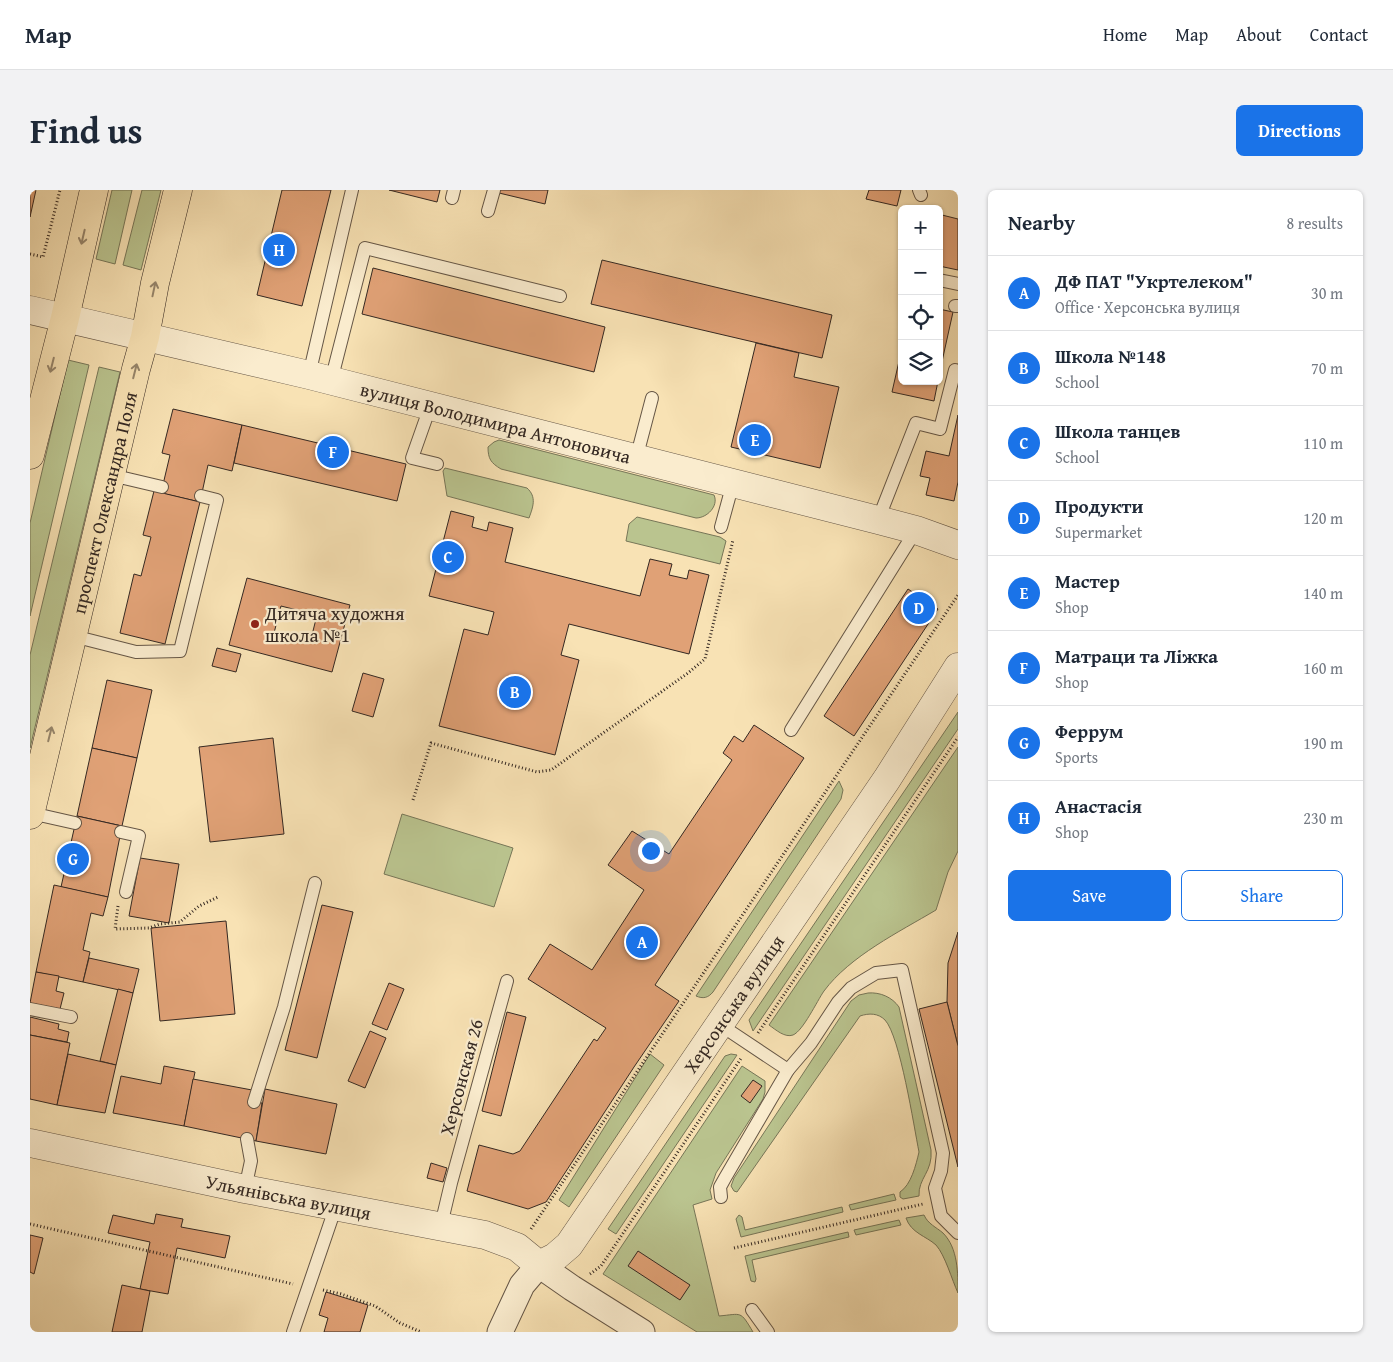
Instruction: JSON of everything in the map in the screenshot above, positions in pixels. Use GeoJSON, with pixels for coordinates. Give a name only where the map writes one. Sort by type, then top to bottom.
{"type":"FeatureCollection","features":[{"type":"Feature","properties":{"kind":"main road"},"geometry":{"type":"LineString","coordinates":[[30,455],[65,318],[94,190]]}},
{"type":"Feature","properties":{"kind":"main road","name":"проспект Олександра Поля"},"geometry":{"type":"LineString","coordinates":[[30,814],[145,337],[155,283],[178,190]]}},
{"type":"Feature","properties":{"kind":"street","name":"вулиця Володимира Антоновича"},"geometry":{"type":"LineString","coordinates":[[30,310],[320,378],[878,520],[916,530],[958,545]]}},
{"type":"Feature","properties":{"kind":"street","name":"Херсонська вулиця"},"geometry":{"type":"LineString","coordinates":[[500,1332],[522,1285],[539,1265],[555,1257],[569,1245],[881,787],[958,667]]}},
{"type":"Feature","properties":{"kind":"street","name":"Ульянівська вулиця"},"geometry":{"type":"LineString","coordinates":[[30,1143],[245,1189],[441,1225],[485,1235],[517,1247],[539,1265]]}},
{"type":"Feature","properties":{"kind":"street"},"geometry":{"type":"LineString","coordinates":[[539,1265],[642,1332]]}},
{"type":"Feature","properties":{"kind":"lane"},"geometry":{"type":"LineString","coordinates":[[320,378],[352,190]]}},
{"type":"Feature","properties":{"kind":"lane"},"geometry":{"type":"LineString","coordinates":[[488,212],[494,190]]}},
{"type":"Feature","properties":{"kind":"lane"},"geometry":{"type":"LineString","coordinates":[[320,378],[365,248],[560,296]]}},
{"type":"Feature","properties":{"kind":"lane"},"geometry":{"type":"LineString","coordinates":[[943,281],[958,284]]}},
{"type":"Feature","properties":{"kind":"lane"},"geometry":{"type":"LineString","coordinates":[[878,520],[916,423],[940,430],[955,370],[958,371]]}},
{"type":"Feature","properties":{"kind":"lane"},"geometry":{"type":"LineString","coordinates":[[636,459],[652,398]]}},
{"type":"Feature","properties":{"kind":"lane"},"geometry":{"type":"LineString","coordinates":[[430,407],[412,458],[436,464]]}},
{"type":"Feature","properties":{"kind":"lane"},"geometry":{"type":"LineString","coordinates":[[111,475],[162,487]]}},
{"type":"Feature","properties":{"kind":"lane"},"geometry":{"type":"LineString","coordinates":[[721,527],[733,483]]}},
{"type":"Feature","properties":{"kind":"lane"},"geometry":{"type":"LineString","coordinates":[[73,636],[136,652],[180,652],[217,500],[201,496]]}},
{"type":"Feature","properties":{"kind":"lane"},"geometry":{"type":"LineString","coordinates":[[791,730],[916,530]]}},
{"type":"Feature","properties":{"kind":"lane"},"geometry":{"type":"LineString","coordinates":[[30,814],[75,823]]}},
{"type":"Feature","properties":{"kind":"lane"},"geometry":{"type":"LineString","coordinates":[[121,832],[139,836],[126,892]]}},
{"type":"Feature","properties":{"kind":"lane"},"geometry":{"type":"LineString","coordinates":[[254,1102],[290,985],[315,883]]}},
{"type":"Feature","properties":{"kind":"lane"},"geometry":{"type":"LineString","coordinates":[[721,1197],[720,1187],[724,1178],[788,1070],[811,1043],[838,1002],[851,988],[876,973],[902,970],[943,1153],[941,1171],[935,1188],[941,1216],[958,1233]]}},
{"type":"Feature","properties":{"kind":"lane","name":"Херсонская 26"},"geometry":{"type":"LineString","coordinates":[[441,1225],[507,981]]}},
{"type":"Feature","properties":{"kind":"lane"},"geometry":{"type":"LineString","coordinates":[[30,1009],[71,1017]]}},
{"type":"Feature","properties":{"kind":"lane"},"geometry":{"type":"LineString","coordinates":[[719,1024],[788,1070]]}},
{"type":"Feature","properties":{"kind":"lane"},"geometry":{"type":"LineString","coordinates":[[245,1189],[251,1162],[247,1139]]}},
{"type":"Feature","properties":{"kind":"lane"},"geometry":{"type":"LineString","coordinates":[[293,1332],[336,1206]]}},
{"type":"Feature","properties":{"kind":"lane"},"geometry":{"type":"LineString","coordinates":[[752,1310],[768,1332]]}},
{"type":"Feature","properties":{"kind":"path"},"geometry":{"type":"LineString","coordinates":[[30,254],[43,257],[60,190]]}},
{"type":"Feature","properties":{"kind":"path"},"geometry":{"type":"LineString","coordinates":[[413,800],[431,743],[537,772],[551,770],[688,673],[704,659],[733,536]]}},
{"type":"Feature","properties":{"kind":"path"},"geometry":{"type":"LineString","coordinates":[[517,1247],[548,1205],[958,595]]}},
{"type":"Feature","properties":{"kind":"path"},"geometry":{"type":"LineString","coordinates":[[572,1288],[601,1266],[958,737]]}},
{"type":"Feature","properties":{"kind":"path"},"geometry":{"type":"LineString","coordinates":[[126,892],[117,907],[116,929],[149,928],[160,924],[180,922],[199,906],[218,897]]}},
{"type":"Feature","properties":{"kind":"path"},"geometry":{"type":"LineString","coordinates":[[734,1248],[923,1204]]}},
{"type":"Feature","properties":{"kind":"path"},"geometry":{"type":"LineString","coordinates":[[30,1224],[341,1294],[376,1306],[400,1323],[420,1332]]}},
{"type":"Feature","properties":{"kind":"green space"},"geometry":{"type":"Polygon","coordinates":[[[112,190],[132,190],[115,264],[96,259],[112,190]]]}},
{"type":"Feature","properties":{"kind":"green space"},"geometry":{"type":"Polygon","coordinates":[[[142,190],[161,190],[141,270],[123,265],[142,190]]]}},
{"type":"Feature","properties":{"kind":"green space"},"geometry":{"type":"Polygon","coordinates":[[[68,360],[89,365],[30,616],[30,523],[68,360]]]}},
{"type":"Feature","properties":{"kind":"green space"},"geometry":{"type":"Polygon","coordinates":[[[99,367],[120,372],[30,748],[30,655],[99,367]]]}},
{"type":"Feature","properties":{"kind":"green space"},"geometry":{"type":"Polygon","coordinates":[[[499,440],[714,495],[715,503],[708,514],[696,518],[501,469],[489,458],[488,451],[488,447],[499,440]]]}},
{"type":"Feature","properties":{"kind":"green space"},"geometry":{"type":"Polygon","coordinates":[[[445,468],[527,488],[533,499],[529,518],[447,496],[443,471],[445,468]]]}},
{"type":"Feature","properties":{"kind":"green space"},"geometry":{"type":"Polygon","coordinates":[[[637,517],[720,537],[726,541],[720,564],[626,541],[629,524],[637,517]]]}},
{"type":"Feature","properties":{"kind":"green space"},"geometry":{"type":"Polygon","coordinates":[[[958,712],[958,729],[753,1031],[749,1020],[958,712]]]}},
{"type":"Feature","properties":{"kind":"green space"},"geometry":{"type":"Polygon","coordinates":[[[958,747],[958,851],[948,872],[936,910],[891,936],[847,967],[824,991],[797,1032],[790,1036],[778,1031],[769,1025],[958,747]]]}},
{"type":"Feature","properties":{"kind":"green space"},"geometry":{"type":"Polygon","coordinates":[[[839,781],[843,790],[841,799],[713,992],[705,997],[696,996],[839,781]]]}},
{"type":"Feature","properties":{"kind":"green space"},"geometry":{"type":"Polygon","coordinates":[[[402,814],[513,848],[494,907],[384,874],[402,814]]]}},
{"type":"Feature","properties":{"kind":"green space"},"geometry":{"type":"Polygon","coordinates":[[[877,993],[885,996],[893,1000],[899,1007],[931,1150],[930,1164],[921,1184],[919,1196],[903,1199],[900,1197],[900,1192],[907,1185],[912,1174],[919,1152],[906,1083],[891,1029],[885,1020],[870,1014],[860,1016],[737,1192],[734,1191],[731,1186],[734,1178],[851,1001],[859,995],[877,993]]]}},
{"type":"Feature","properties":{"kind":"green space"},"geometry":{"type":"Polygon","coordinates":[[[650,1054],[664,1065],[569,1207],[559,1200],[650,1054]]]}},
{"type":"Feature","properties":{"kind":"green space"},"geometry":{"type":"Polygon","coordinates":[[[737,1055],[616,1234],[608,1229],[725,1056],[737,1055]]]}},
{"type":"Feature","properties":{"kind":"green space"},"geometry":{"type":"Polygon","coordinates":[[[742,1066],[765,1081],[763,1099],[716,1173],[710,1190],[712,1199],[693,1205],[719,1316],[740,1315],[753,1332],[697,1332],[603,1274],[742,1066]]]}},
{"type":"Feature","properties":{"kind":"green space"},"geometry":{"type":"Polygon","coordinates":[[[894,1194],[896,1200],[851,1210],[849,1205],[894,1194]]]}},
{"type":"Feature","properties":{"kind":"green space"},"geometry":{"type":"Polygon","coordinates":[[[842,1207],[843,1212],[741,1237],[736,1219],[739,1215],[742,1217],[745,1230],[842,1207]]]}},
{"type":"Feature","properties":{"kind":"green space"},"geometry":{"type":"Polygon","coordinates":[[[924,1215],[930,1223],[943,1233],[952,1246],[957,1269],[958,1293],[939,1249],[915,1231],[906,1218],[924,1215]]]}},
{"type":"Feature","properties":{"kind":"green space"},"geometry":{"type":"Polygon","coordinates":[[[899,1220],[901,1225],[856,1235],[854,1230],[899,1220]]]}},
{"type":"Feature","properties":{"kind":"green space"},"geometry":{"type":"Polygon","coordinates":[[[848,1232],[849,1237],[752,1260],[756,1279],[755,1282],[751,1281],[745,1256],[848,1232]]]}},
{"type":"Feature","properties":{"kind":"building"},"geometry":{"type":"Polygon","coordinates":[[[30,190],[36,190],[30,217],[30,190]]]}},
{"type":"Feature","properties":{"kind":"building"},"geometry":{"type":"Polygon","coordinates":[[[282,190],[331,190],[302,306],[257,295],[282,190]]]}},
{"type":"Feature","properties":{"kind":"building"},"geometry":{"type":"Polygon","coordinates":[[[389,190],[440,190],[437,202],[389,190]]]}},
{"type":"Feature","properties":{"kind":"building"},"geometry":{"type":"Polygon","coordinates":[[[500,190],[548,190],[545,204],[499,193],[500,190]]]}},
{"type":"Feature","properties":{"kind":"building"},"geometry":{"type":"Polygon","coordinates":[[[869,190],[901,190],[897,206],[866,199],[869,190]]]}},
{"type":"Feature","properties":{"kind":"building"},"geometry":{"type":"Polygon","coordinates":[[[943,215],[958,219],[958,270],[943,267],[943,215]]]}},
{"type":"Feature","properties":{"kind":"building"},"geometry":{"type":"Polygon","coordinates":[[[602,260],[832,315],[822,358],[591,304],[602,260]]]}},
{"type":"Feature","properties":{"kind":"building"},"geometry":{"type":"Polygon","coordinates":[[[373,268],[605,327],[594,372],[362,314],[373,268]]]}},
{"type":"Feature","properties":{"kind":"building"},"geometry":{"type":"Polygon","coordinates":[[[943,310],[953,312],[943,357],[943,310]]]}},
{"type":"Feature","properties":{"kind":"building"},"geometry":{"type":"Polygon","coordinates":[[[756,343],[799,353],[794,377],[839,387],[820,468],[731,447],[756,343]]]}},
{"type":"Feature","properties":{"kind":"building"},"geometry":{"type":"Polygon","coordinates":[[[898,366],[898,385],[937,385],[934,401],[892,392],[898,366]]]}},
{"type":"Feature","properties":{"kind":"building"},"geometry":{"type":"Polygon","coordinates":[[[173,409],[242,425],[232,471],[208,465],[200,502],[161,493],[170,455],[162,453],[173,409]]]}},
{"type":"Feature","properties":{"kind":"building"},"geometry":{"type":"Polygon","coordinates":[[[958,415],[958,482],[954,501],[926,495],[930,478],[920,476],[926,451],[949,456],[958,415]]]}},
{"type":"Feature","properties":{"kind":"building"},"geometry":{"type":"Polygon","coordinates":[[[242,425],[406,464],[397,501],[234,463],[242,425]]]}},
{"type":"Feature","properties":{"kind":"building"},"geometry":{"type":"Polygon","coordinates":[[[154,491],[200,502],[165,644],[120,633],[134,574],[141,576],[151,537],[143,535],[154,491]]]}},
{"type":"Feature","properties":{"kind":"building"},"geometry":{"type":"Polygon","coordinates":[[[451,511],[474,517],[472,527],[487,531],[489,522],[513,528],[505,562],[640,596],[650,559],[672,564],[669,575],[687,579],[689,570],[709,575],[689,654],[569,624],[561,655],[579,660],[555,755],[439,726],[464,629],[488,635],[494,612],[429,596],[451,511]]]}},
{"type":"Feature","properties":{"kind":"building","name":"Дитяча художня школа №1"},"geometry":{"type":"Polygon","coordinates":[[[247,578],[350,605],[332,672],[229,645],[247,578]],[[281,606],[274,633],[310,643],[317,615],[281,606]]]}},
{"type":"Feature","properties":{"kind":"building"},"geometry":{"type":"Polygon","coordinates":[[[908,589],[938,609],[854,736],[824,716],[908,589]]]}},
{"type":"Feature","properties":{"kind":"building"},"geometry":{"type":"Polygon","coordinates":[[[217,648],[241,654],[236,672],[212,666],[217,648]]]}},
{"type":"Feature","properties":{"kind":"building"},"geometry":{"type":"Polygon","coordinates":[[[363,673],[384,679],[373,717],[352,711],[363,673]]]}},
{"type":"Feature","properties":{"kind":"building"},"geometry":{"type":"Polygon","coordinates":[[[107,680],[152,690],[137,758],[92,748],[107,680]]]}},
{"type":"Feature","properties":{"kind":"building"},"geometry":{"type":"Polygon","coordinates":[[[754,725],[804,758],[655,985],[679,1001],[546,1202],[528,1209],[467,1191],[479,1145],[513,1154],[520,1151],[594,1039],[597,1041],[606,1028],[528,979],[550,944],[592,970],[644,890],[608,865],[632,831],[669,854],[732,760],[723,753],[734,736],[743,742],[754,725]]]}},
{"type":"Feature","properties":{"kind":"building"},"geometry":{"type":"Polygon","coordinates":[[[273,738],[284,834],[210,842],[199,747],[273,738]]]}},
{"type":"Feature","properties":{"kind":"building"},"geometry":{"type":"Polygon","coordinates":[[[92,748],[137,758],[122,826],[77,816],[92,748]]]}},
{"type":"Feature","properties":{"kind":"building"},"geometry":{"type":"Polygon","coordinates":[[[77,816],[122,826],[108,897],[61,887],[77,816]]]}},
{"type":"Feature","properties":{"kind":"building"},"geometry":{"type":"Polygon","coordinates":[[[140,858],[179,864],[169,923],[129,916],[140,858]]]}},
{"type":"Feature","properties":{"kind":"building"},"geometry":{"type":"Polygon","coordinates":[[[54,885],[108,897],[103,916],[91,913],[83,950],[90,952],[83,982],[36,972],[54,885]]]}},
{"type":"Feature","properties":{"kind":"building"},"geometry":{"type":"Polygon","coordinates":[[[322,905],[353,912],[317,1058],[285,1050],[322,905]]]}},
{"type":"Feature","properties":{"kind":"building"},"geometry":{"type":"Polygon","coordinates":[[[226,921],[235,1014],[160,1021],[151,928],[226,921]]]}},
{"type":"Feature","properties":{"kind":"building"},"geometry":{"type":"Polygon","coordinates":[[[958,932],[958,1046],[947,1002],[948,963],[958,932]]]}},
{"type":"Feature","properties":{"kind":"building"},"geometry":{"type":"Polygon","coordinates":[[[89,958],[139,969],[133,993],[83,982],[89,958]]]}},
{"type":"Feature","properties":{"kind":"building"},"geometry":{"type":"Polygon","coordinates":[[[36,972],[59,976],[56,991],[64,993],[60,1009],[30,1003],[36,972]]]}},
{"type":"Feature","properties":{"kind":"building"},"geometry":{"type":"Polygon","coordinates":[[[389,983],[404,989],[387,1030],[372,1024],[389,983]]]}},
{"type":"Feature","properties":{"kind":"building"},"geometry":{"type":"Polygon","coordinates":[[[118,989],[133,993],[116,1065],[100,1061],[118,989]]]}},
{"type":"Feature","properties":{"kind":"building"},"geometry":{"type":"Polygon","coordinates":[[[947,1002],[958,1046],[958,1167],[919,1009],[947,1002]]]}},
{"type":"Feature","properties":{"kind":"building"},"geometry":{"type":"Polygon","coordinates":[[[507,1012],[526,1017],[501,1116],[482,1111],[507,1012]]]}},
{"type":"Feature","properties":{"kind":"building"},"geometry":{"type":"Polygon","coordinates":[[[30,1017],[59,1024],[58,1029],[69,1032],[67,1042],[30,1035],[30,1017]]]}},
{"type":"Feature","properties":{"kind":"building"},"geometry":{"type":"Polygon","coordinates":[[[370,1031],[386,1038],[365,1088],[348,1081],[370,1031]]]}},
{"type":"Feature","properties":{"kind":"building"},"geometry":{"type":"Polygon","coordinates":[[[30,1035],[70,1043],[57,1105],[30,1099],[30,1035]]]}},
{"type":"Feature","properties":{"kind":"building"},"geometry":{"type":"Polygon","coordinates":[[[68,1054],[116,1065],[105,1113],[57,1105],[68,1054]]]}},
{"type":"Feature","properties":{"kind":"building"},"geometry":{"type":"Polygon","coordinates":[[[164,1066],[195,1072],[184,1126],[113,1113],[121,1076],[161,1084],[164,1066]]]}},
{"type":"Feature","properties":{"kind":"building"},"geometry":{"type":"Polygon","coordinates":[[[193,1079],[252,1090],[250,1101],[262,1103],[256,1141],[184,1126],[193,1079]]]}},
{"type":"Feature","properties":{"kind":"building"},"geometry":{"type":"Polygon","coordinates":[[[753,1080],[762,1086],[750,1103],[741,1096],[753,1080]]]}},
{"type":"Feature","properties":{"kind":"building"},"geometry":{"type":"Polygon","coordinates":[[[265,1089],[337,1104],[326,1154],[256,1141],[265,1089]]]}},
{"type":"Feature","properties":{"kind":"building"},"geometry":{"type":"Polygon","coordinates":[[[431,1163],[447,1168],[443,1182],[427,1178],[431,1163]]]}},
{"type":"Feature","properties":{"kind":"building"},"geometry":{"type":"Polygon","coordinates":[[[156,1214],[183,1219],[181,1227],[230,1236],[225,1258],[177,1248],[168,1294],[140,1289],[150,1242],[108,1233],[113,1215],[154,1224],[156,1214]]]}},
{"type":"Feature","properties":{"kind":"building"},"geometry":{"type":"Polygon","coordinates":[[[30,1235],[43,1238],[34,1274],[30,1272],[30,1235]]]}},
{"type":"Feature","properties":{"kind":"building"},"geometry":{"type":"Polygon","coordinates":[[[638,1251],[690,1285],[680,1300],[628,1266],[638,1251]]]}},
{"type":"Feature","properties":{"kind":"building"},"geometry":{"type":"Polygon","coordinates":[[[122,1285],[150,1291],[142,1332],[112,1332],[122,1285]]]}},
{"type":"Feature","properties":{"kind":"building"},"geometry":{"type":"Polygon","coordinates":[[[326,1292],[368,1305],[360,1332],[324,1332],[328,1318],[319,1315],[326,1292]]]}},
{"type":"Feature","properties":{"kind":"place","name":"Анастасія"},"geometry":{"type":"Point","coordinates":[279,250]}},
{"type":"Feature","properties":{"kind":"place","name":"Мастер"},"geometry":{"type":"Point","coordinates":[755,440]}},
{"type":"Feature","properties":{"kind":"place","name":"Матраци та Ліжка"},"geometry":{"type":"Point","coordinates":[333,452]}},
{"type":"Feature","properties":{"kind":"place","name":"Школа танцев"},"geometry":{"type":"Point","coordinates":[448,557]}},
{"type":"Feature","properties":{"kind":"place","name":"Продукти"},"geometry":{"type":"Point","coordinates":[919,608]}},
{"type":"Feature","properties":{"kind":"place","name":"Дитяча художня школа №1"},"geometry":{"type":"Point","coordinates":[255,624]}},
{"type":"Feature","properties":{"kind":"place","name":"Школа №148"},"geometry":{"type":"Point","coordinates":[515,692]}},
{"type":"Feature","properties":{"kind":"place","name":"Феррум"},"geometry":{"type":"Point","coordinates":[73,859]}},
{"type":"Feature","properties":{"kind":"place","name":"ДФ ПАТ \"Укртелеком\""},"geometry":{"type":"Point","coordinates":[642,942]}}]}
